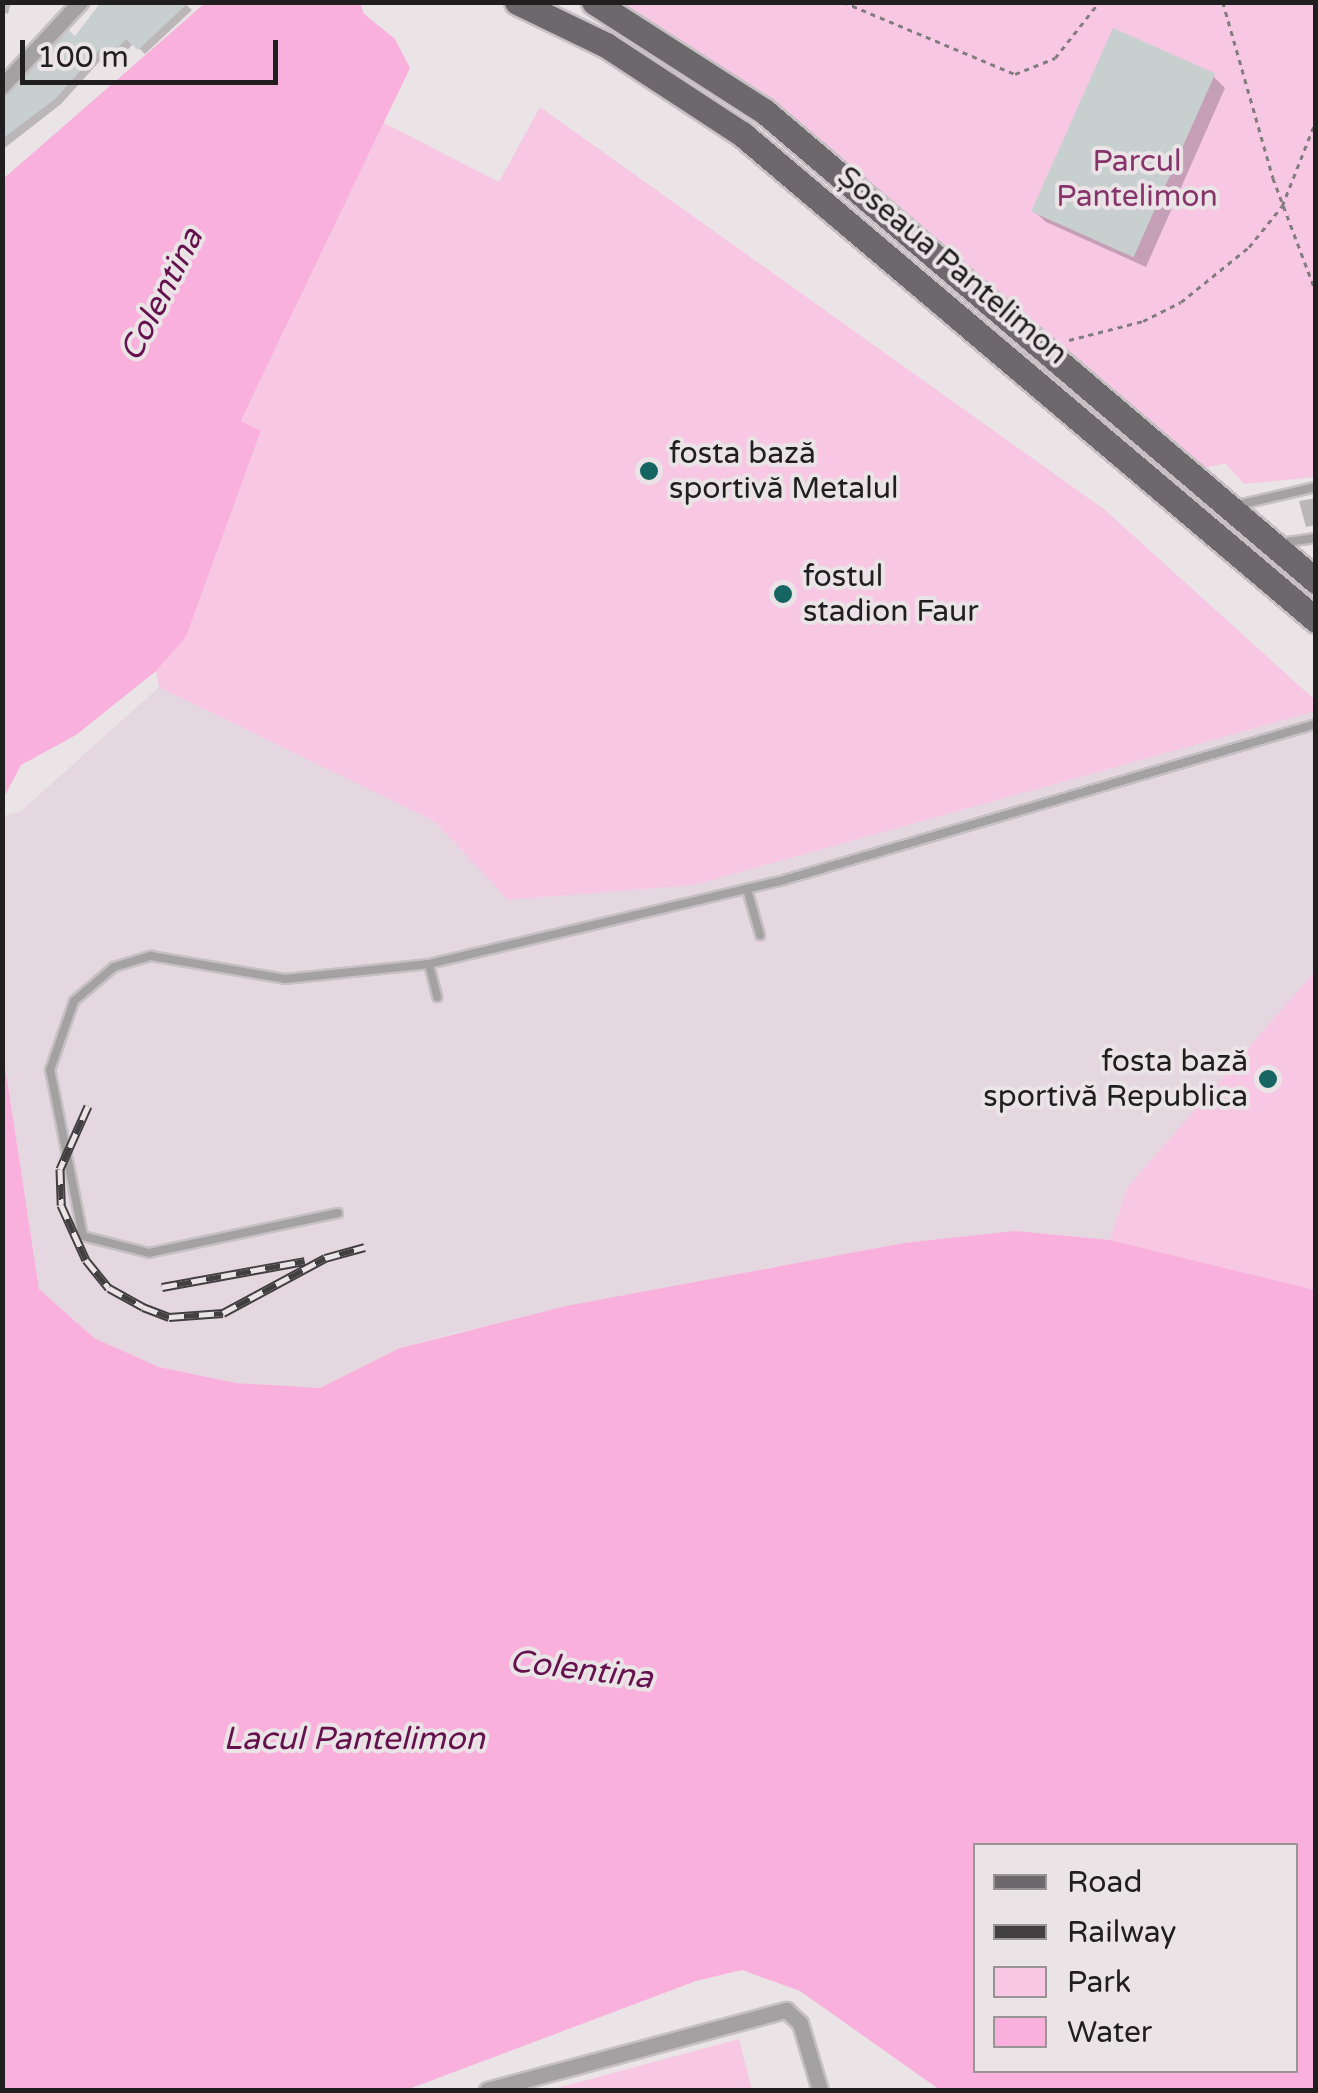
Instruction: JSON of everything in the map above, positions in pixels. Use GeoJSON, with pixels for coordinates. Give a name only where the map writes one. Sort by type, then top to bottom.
{"type":"FeatureCollection","features":[{"type":"Feature","properties":{"kind":"main road","name":"Șoseaua Pantelimon"},"geometry":{"type":"LineString","coordinates":[[517,2],[606,45],[742,134],[1316,620]]}},
{"type":"Feature","properties":{"kind":"main road","name":"Șoseaua Pantelimon"},"geometry":{"type":"LineString","coordinates":[[594,2],[764,111],[1316,581]]}},
{"type":"Feature","properties":{"kind":"street"},"geometry":{"type":"LineString","coordinates":[[2,86],[80,2]]}},
{"type":"Feature","properties":{"kind":"street"},"geometry":{"type":"LineString","coordinates":[[487,2090],[777,2012],[795,2014],[820,2090]]}},
{"type":"Feature","properties":{"kind":"lane"},"geometry":{"type":"LineString","coordinates":[[1231,508],[1316,487]]}},
{"type":"Feature","properties":{"kind":"lane"},"geometry":{"type":"LineString","coordinates":[[1274,544],[1316,538]]}},
{"type":"Feature","properties":{"kind":"lane"},"geometry":{"type":"LineString","coordinates":[[338,1214],[150,1254],[84,1236],[50,1070],[59,1032],[81,992],[114,966],[143,958],[285,979],[430,964],[748,889],[1316,724]]}},
{"type":"Feature","properties":{"kind":"lane"},"geometry":{"type":"LineString","coordinates":[[748,889],[760,934]]}},
{"type":"Feature","properties":{"kind":"lane"},"geometry":{"type":"LineString","coordinates":[[430,964],[437,996]]}},
{"type":"Feature","properties":{"kind":"path"},"geometry":{"type":"LineString","coordinates":[[843,2],[1014,74],[1055,58],[1099,2]]}},
{"type":"Feature","properties":{"kind":"path"},"geometry":{"type":"LineString","coordinates":[[1223,2],[1282,206],[1316,292]]}},
{"type":"Feature","properties":{"kind":"path"},"geometry":{"type":"LineString","coordinates":[[1038,342],[1094,336],[1181,302],[1249,247],[1282,206],[1316,120]]}},
{"type":"Feature","properties":{"kind":"shaded area"},"geometry":{"type":"Polygon","coordinates":[[[159,687],[434,821],[508,900],[694,885],[1315,711],[1315,971],[1127,1188],[1110,1240],[1015,1231],[772,1267],[458,1332],[400,1348],[320,1388],[236,1383],[159,1367],[94,1338],[39,1289],[3,1053],[2,816],[20,812],[159,687]]]}},
{"type":"Feature","properties":{"kind":"green space","name":"Parcul Pantelimon"},"geometry":{"type":"Polygon","coordinates":[[[618,3],[1315,3],[1315,477],[1244,484],[1225,463],[1202,469],[776,106],[618,3]]]}},
{"type":"Feature","properties":{"kind":"green space","name":"fosta bază sportivă Metalul"},"geometry":{"type":"Polygon","coordinates":[[[540,107],[1105,510],[1315,700],[1316,711],[694,885],[508,900],[434,821],[159,687],[156,671],[186,637],[261,432],[241,422],[384,123],[499,182],[540,107]]]}},
{"type":"Feature","properties":{"kind":"green space","name":"fosta bază sportivă Republica"},"geometry":{"type":"Polygon","coordinates":[[[1315,971],[1315,1290],[1110,1240],[1127,1188],[1315,971]]]}},
{"type":"Feature","properties":{"kind":"green space"},"geometry":{"type":"Polygon","coordinates":[[[739,2039],[752,2090],[550,2090],[739,2039]]]}},
{"type":"Feature","properties":{"kind":"water","name":"Colentina"},"geometry":{"type":"Polygon","coordinates":[[[205,3],[360,3],[364,14],[395,39],[410,68],[241,421],[261,431],[186,637],[156,671],[76,735],[21,765],[3,799],[3,179],[205,3]]]}},
{"type":"Feature","properties":{"kind":"water","name":"Lacul Pantelimon"},"geometry":{"type":"Polygon","coordinates":[[[3,1053],[39,1289],[94,1338],[159,1367],[236,1383],[320,1388],[400,1348],[566,1306],[904,1243],[1015,1231],[1110,1240],[1315,1290],[1315,2090],[940,2090],[800,1991],[742,1970],[696,1981],[406,2090],[3,2090],[3,1053]]]}},
{"type":"Feature","properties":{"kind":"building"},"geometry":{"type":"Polygon","coordinates":[[[101,2],[189,2],[138,50],[126,39],[110,57],[100,49],[55,99],[2,139],[2,99],[69,30],[75,36],[101,2]]]}},
{"type":"Feature","properties":{"kind":"building"},"geometry":{"type":"Polygon","coordinates":[[[1113,28],[1215,74],[1134,257],[1031,212],[1113,28]]]}},
{"type":"Feature","properties":{"kind":"railway"},"geometry":{"type":"LineString","coordinates":[[88,1106],[60,1169],[61,1205],[86,1260],[109,1288],[143,1307],[169,1317],[223,1313],[325,1258],[365,1247]]}},
{"type":"Feature","properties":{"kind":"railway"},"geometry":{"type":"LineString","coordinates":[[162,1287],[305,1261]]}},
{"type":"Feature","properties":{"kind":"place","name":"fosta bază sportivă Metalul"},"geometry":{"type":"Point","coordinates":[649,471]}},
{"type":"Feature","properties":{"kind":"place","name":"fostul stadion Faur"},"geometry":{"type":"Point","coordinates":[783,594]}},
{"type":"Feature","properties":{"kind":"place","name":"fosta bază sportivă Republica"},"geometry":{"type":"Point","coordinates":[1268,1079]}}]}
